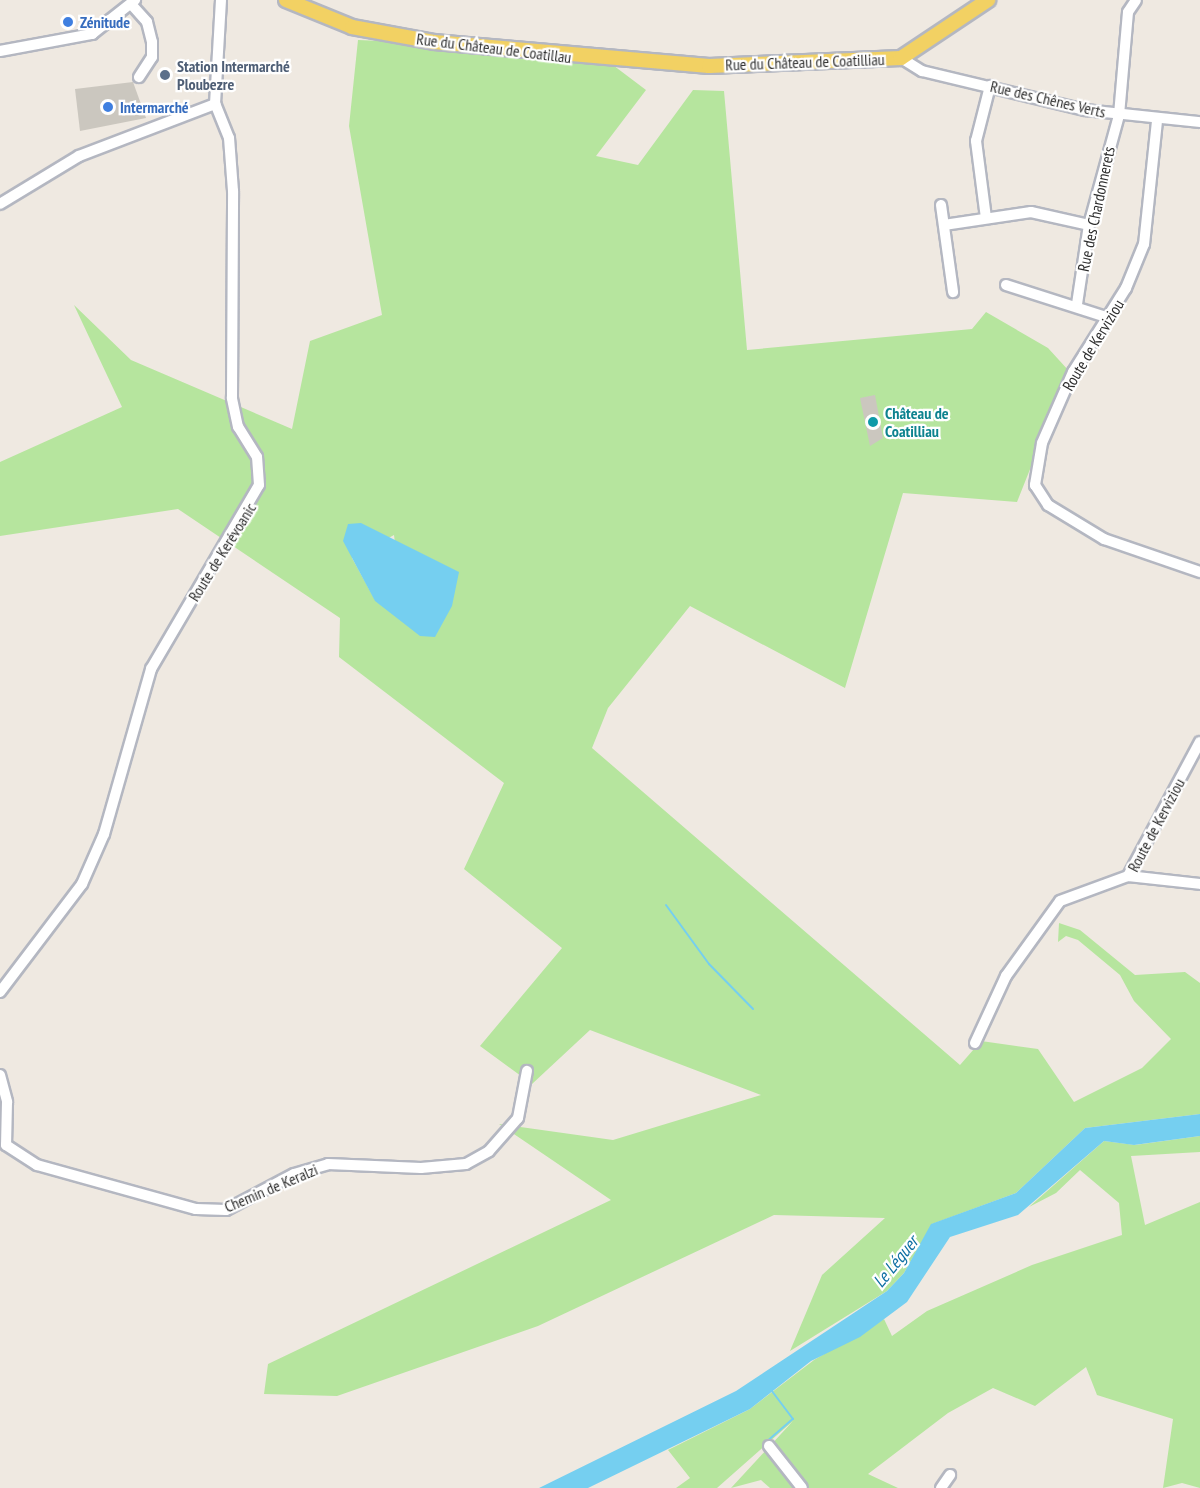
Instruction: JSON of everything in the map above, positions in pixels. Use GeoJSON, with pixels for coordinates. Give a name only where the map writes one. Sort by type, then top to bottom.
{"type":"FeatureCollection","features":[{"type":"Feature","properties":{"kind":"main road","name":"Rue du Château de Coatillau"},"geometry":{"type":"LineString","coordinates":[[286,0],[352,27],[434,42],[595,60],[709,66]]}},
{"type":"Feature","properties":{"kind":"main road"},"geometry":{"type":"LineString","coordinates":[[901,58],[988,0]]}},
{"type":"Feature","properties":{"kind":"main road","name":"Rue du Château de Coatilliau"},"geometry":{"type":"LineString","coordinates":[[709,66],[901,58]]}},
{"type":"Feature","properties":{"kind":"street","name":"Route de Kerévoanic"},"geometry":{"type":"LineString","coordinates":[[0,992],[82,884],[104,834],[151,669],[256,497],[256,457],[238,427],[232,398],[230,138],[215,104],[221,0]]}},
{"type":"Feature","properties":{"kind":"street","name":"Rue des Chardonnerets"},"geometry":{"type":"LineString","coordinates":[[1077,304],[1089,225],[1119,115],[1128,12],[1136,0]]}},
{"type":"Feature","properties":{"kind":"street"},"geometry":{"type":"LineString","coordinates":[[0,51],[78,39],[104,28],[133,2],[147,22],[152,42],[152,57],[139,77]]}},
{"type":"Feature","properties":{"kind":"street","name":"Rue des Chênes Verts"},"geometry":{"type":"LineString","coordinates":[[901,58],[921,71],[1119,115],[1157,121],[1200,122]]}},
{"type":"Feature","properties":{"kind":"street"},"geometry":{"type":"LineString","coordinates":[[986,218],[976,141],[990,86]]}},
{"type":"Feature","properties":{"kind":"street"},"geometry":{"type":"LineString","coordinates":[[0,204],[79,156],[215,104]]}},
{"type":"Feature","properties":{"kind":"street","name":"Route de Kerviziou"},"geometry":{"type":"LineString","coordinates":[[1157,121],[1144,244],[1126,288],[1073,372],[1042,443],[1035,485],[1048,505],[1096,535],[1200,572]]}},
{"type":"Feature","properties":{"kind":"street"},"geometry":{"type":"LineString","coordinates":[[941,205],[953,292]]}},
{"type":"Feature","properties":{"kind":"street"},"geometry":{"type":"LineString","coordinates":[[944,225],[1031,212],[1089,225]]}},
{"type":"Feature","properties":{"kind":"street"},"geometry":{"type":"LineString","coordinates":[[1006,285],[1077,304],[1107,317]]}},
{"type":"Feature","properties":{"kind":"street","name":"Route de Kerviziou"},"geometry":{"type":"LineString","coordinates":[[1200,741],[1128,876],[1200,884]]}},
{"type":"Feature","properties":{"kind":"street"},"geometry":{"type":"LineString","coordinates":[[975,1042],[1006,976],[1060,901],[1128,876]]}},
{"type":"Feature","properties":{"kind":"street","name":"Chemin de Keralzi"},"geometry":{"type":"LineString","coordinates":[[3,1145],[38,1165],[196,1209],[226,1210],[294,1174],[328,1164],[421,1168],[466,1164],[489,1151],[518,1118],[527,1071]]}},
{"type":"Feature","properties":{"kind":"street"},"geometry":{"type":"LineString","coordinates":[[0,1075],[8,1102],[3,1145]]}},
{"type":"Feature","properties":{"kind":"street"},"geometry":{"type":"LineString","coordinates":[[769,1446],[802,1488]]}},
{"type":"Feature","properties":{"kind":"street"},"geometry":{"type":"LineString","coordinates":[[941,1488],[950,1475]]}},
{"type":"Feature","properties":{"kind":"green space"},"geometry":{"type":"Polygon","coordinates":[[[358,40],[593,50],[646,90],[596,156],[638,165],[693,90],[724,91],[747,350],[972,329],[986,312],[1048,348],[1069,371],[1017,502],[903,493],[845,688],[690,606],[608,708],[592,748],[960,1065],[981,1041],[1038,1049],[1074,1102],[1142,1068],[1171,1039],[1134,1001],[1120,975],[1078,940],[1066,936],[1058,942],[1059,923],[1080,930],[1135,975],[1185,972],[1200,983],[1200,1114],[1085,1128],[1016,1193],[932,1224],[904,1273],[887,1291],[790,1351],[822,1275],[885,1218],[774,1215],[538,1326],[337,1396],[264,1394],[268,1364],[611,1200],[499,1124],[613,1140],[761,1095],[590,1030],[532,1084],[480,1046],[562,948],[464,869],[504,783],[339,657],[340,618],[178,509],[0,536],[0,462],[122,407],[74,305],[131,360],[292,429],[310,341],[382,315],[349,126],[358,40]],[[394,535],[352,558],[375,600],[411,628],[405,548],[395,543],[394,535]]]}},
{"type":"Feature","properties":{"kind":"green space"},"geometry":{"type":"Polygon","coordinates":[[[1200,1136],[1200,1152],[1131,1156],[1145,1225],[1200,1202],[1200,1488],[1182,1483],[1163,1488],[1173,1419],[1097,1395],[1086,1367],[1035,1406],[993,1388],[948,1413],[868,1474],[898,1488],[770,1488],[761,1480],[731,1488],[793,1421],[717,1488],[676,1488],[690,1478],[668,1450],[750,1409],[814,1360],[884,1319],[892,1336],[927,1311],[1032,1265],[1122,1235],[1119,1203],[1080,1170],[1056,1193],[1029,1207],[1104,1141],[1135,1145],[1200,1136]]]}},
{"type":"Feature","properties":{"kind":"water"},"geometry":{"type":"Polygon","coordinates":[[[361,523],[459,572],[452,606],[435,637],[420,636],[375,601],[343,541],[348,524],[361,523]]]}},
{"type":"Feature","properties":{"kind":"water"},"geometry":{"type":"Polygon","coordinates":[[[1200,1114],[1200,1136],[1134,1145],[1104,1141],[1018,1215],[950,1237],[907,1302],[860,1337],[811,1361],[750,1409],[588,1488],[539,1488],[736,1391],[887,1291],[904,1273],[931,1224],[1016,1193],[1085,1128],[1200,1114]]]}},
{"type":"Feature","properties":{"kind":"building","name":"Intermarché"},"geometry":{"type":"Polygon","coordinates":[[[133,82],[146,118],[80,131],[75,89],[133,82]]]}},
{"type":"Feature","properties":{"kind":"building","name":"Château de Coatilliau"},"geometry":{"type":"Polygon","coordinates":[[[875,395],[883,438],[870,446],[860,398],[875,395]]]}},
{"type":"Feature","properties":{"kind":"waterway"},"geometry":{"type":"LineString","coordinates":[[666,905],[709,964],[753,1009]]}},
{"type":"Feature","properties":{"kind":"waterway"},"geometry":{"type":"LineString","coordinates":[[765,1443],[793,1419],[771,1390]]}},
{"type":"Feature","properties":{"kind":"waterway"},"geometry":{"type":"LineString","coordinates":[[768,1454],[782,1470]]}},
{"type":"Feature","properties":{"kind":"place","name":"Zénitude"},"geometry":{"type":"Point","coordinates":[68,22]}},
{"type":"Feature","properties":{"kind":"place","name":"Station Intermarché Ploubezre"},"geometry":{"type":"Point","coordinates":[165,75]}},
{"type":"Feature","properties":{"kind":"place","name":"Intermarché"},"geometry":{"type":"Point","coordinates":[108,107]}},
{"type":"Feature","properties":{"kind":"place","name":"Château de Coatilliau"},"geometry":{"type":"Point","coordinates":[873,422]}},
{"type":"Feature","properties":{"kind":"water label","name":"Le Léguer"},"geometry":{"type":"Point","coordinates":[896,1262]}}]}
